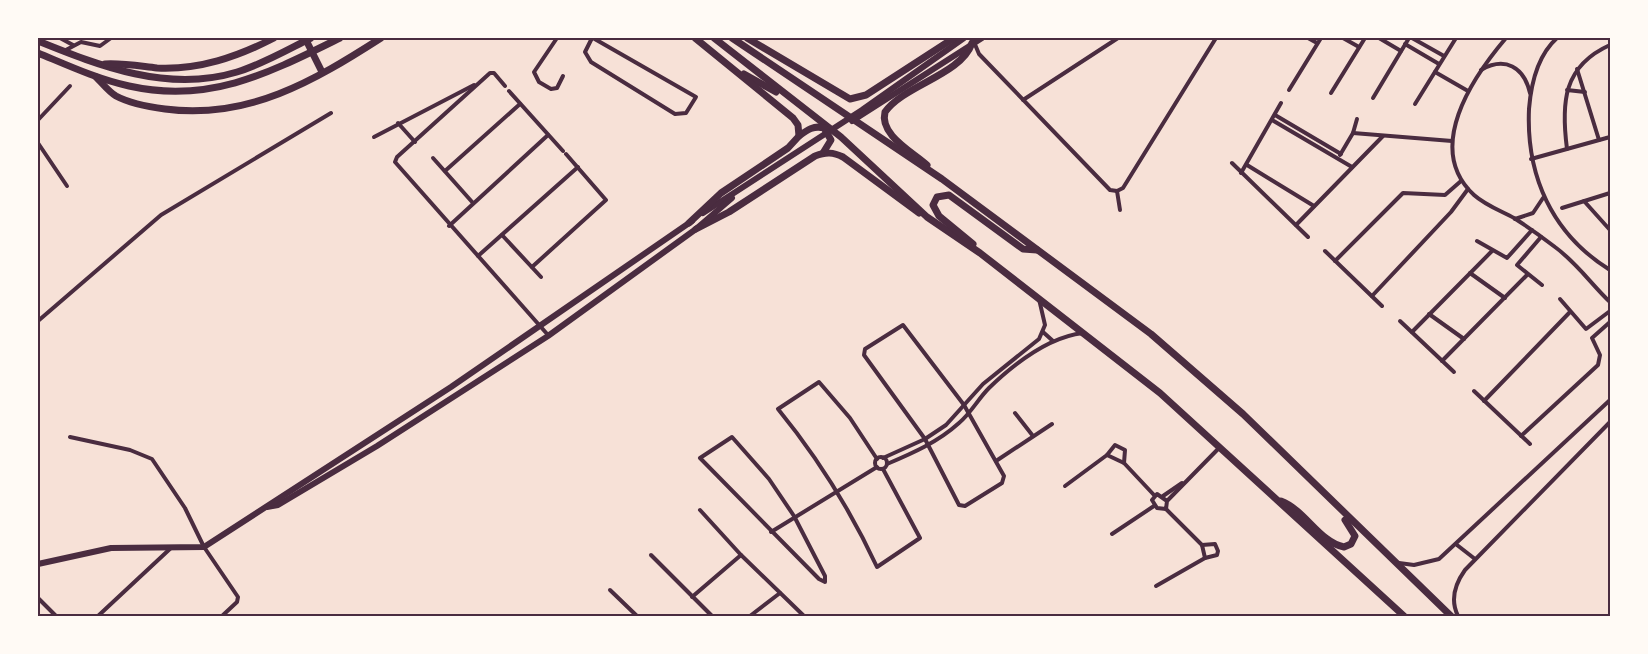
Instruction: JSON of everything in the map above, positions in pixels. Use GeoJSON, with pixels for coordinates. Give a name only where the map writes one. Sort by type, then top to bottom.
{"type":"FeatureCollection","features":[{"type":"Feature","properties":{"kind":"highway"},"geometry":{"type":"LineString","coordinates":[[98,64],[119,63],[157,68],[199,65],[232,57],[274,38]]}},
{"type":"Feature","properties":{"kind":"highway"},"geometry":{"type":"LineString","coordinates":[[305,38],[321,70]]}},
{"type":"Feature","properties":{"kind":"highway"},"geometry":{"type":"LineString","coordinates":[[38,41],[98,64],[158,78],[185,80],[235,72],[262,62],[311,38]]}},
{"type":"Feature","properties":{"kind":"highway"},"geometry":{"type":"LineString","coordinates":[[38,53],[94,76],[151,90],[196,91],[250,80],[340,38]]}},
{"type":"Feature","properties":{"kind":"highway"},"geometry":{"type":"LineString","coordinates":[[94,76],[116,95],[145,106],[207,111],[251,104],[381,38]]}},
{"type":"Feature","properties":{"kind":"highway"},"geometry":{"type":"LineString","coordinates":[[695,38],[793,118],[798,125],[799,136]]}},
{"type":"Feature","properties":{"kind":"highway"},"geometry":{"type":"LineString","coordinates":[[714,38],[841,137],[927,217]]}},
{"type":"Feature","properties":{"kind":"highway"},"geometry":{"type":"LineString","coordinates":[[732,38],[942,179],[1159,342],[1243,414],[1301,473],[1352,528],[1355,536],[1351,544],[1344,547],[1335,543],[1290,504],[1276,498]]}},
{"type":"Feature","properties":{"kind":"highway"},"geometry":{"type":"LineString","coordinates":[[747,38],[850,99],[866,95],[954,38]]}},
{"type":"Feature","properties":{"kind":"highway"},"geometry":{"type":"LineString","coordinates":[[942,179],[891,135],[885,125],[884,116],[896,102],[959,60],[970,44]]}},
{"type":"Feature","properties":{"kind":"highway"},"geometry":{"type":"LineString","coordinates":[[723,62],[790,99]]}},
{"type":"Feature","properties":{"kind":"highway"},"geometry":{"type":"LineString","coordinates":[[689,223],[721,193],[788,148],[799,136],[818,126],[824,128],[831,140],[823,153],[696,230]]}},
{"type":"Feature","properties":{"kind":"highway"},"geometry":{"type":"LineString","coordinates":[[823,153],[834,153],[843,157],[908,207],[927,217],[980,253],[1160,393],[1404,616]]}},
{"type":"Feature","properties":{"kind":"highway"},"geometry":{"type":"LineString","coordinates":[[980,253],[939,216],[933,205],[937,197],[950,195],[1023,249],[1037,250]]}},
{"type":"Feature","properties":{"kind":"highway"},"geometry":{"type":"LineString","coordinates":[[1301,473],[1451,616]]}},
{"type":"Feature","properties":{"kind":"main road"},"geometry":{"type":"LineString","coordinates":[[267,507],[278,505],[377,446],[548,336],[696,230],[728,200],[863,111],[964,38]]}},
{"type":"Feature","properties":{"kind":"main road"},"geometry":{"type":"LineString","coordinates":[[863,111],[982,38]]}},
{"type":"Feature","properties":{"kind":"main road"},"geometry":{"type":"LineString","coordinates":[[38,564],[111,548],[204,547],[267,507],[276,498],[372,439],[689,223],[819,141]]}},
{"type":"Feature","properties":{"kind":"main road"},"geometry":{"type":"LineString","coordinates":[[372,439],[377,446]]}},
{"type":"Feature","properties":{"kind":"street"},"geometry":{"type":"LineString","coordinates":[[60,38],[73,45]]}},
{"type":"Feature","properties":{"kind":"street"},"geometry":{"type":"LineString","coordinates":[[63,51],[81,42],[100,46],[111,38]]}},
{"type":"Feature","properties":{"kind":"street"},"geometry":{"type":"LineString","coordinates":[[557,38],[534,72],[539,82],[551,89],[557,88],[563,76]]}},
{"type":"Feature","properties":{"kind":"street"},"geometry":{"type":"LineString","coordinates":[[592,38],[696,97],[686,112],[675,114],[591,62],[585,51],[592,38]]}},
{"type":"Feature","properties":{"kind":"street"},"geometry":{"type":"LineString","coordinates":[[1023,100],[1118,38]]}},
{"type":"Feature","properties":{"kind":"street"},"geometry":{"type":"LineString","coordinates":[[970,44],[1110,189],[1117,191],[1124,188],[1216,38]]}},
{"type":"Feature","properties":{"kind":"street"},"geometry":{"type":"LineString","coordinates":[[1308,38],[1317,43]]}},
{"type":"Feature","properties":{"kind":"street"},"geometry":{"type":"LineString","coordinates":[[1289,90],[1321,38]]}},
{"type":"Feature","properties":{"kind":"street"},"geometry":{"type":"LineString","coordinates":[[1342,38],[1359,47]]}},
{"type":"Feature","properties":{"kind":"street"},"geometry":{"type":"LineString","coordinates":[[1331,93],[1365,38]]}},
{"type":"Feature","properties":{"kind":"street"},"geometry":{"type":"LineString","coordinates":[[1379,38],[1401,51]]}},
{"type":"Feature","properties":{"kind":"street"},"geometry":{"type":"LineString","coordinates":[[1373,98],[1405,44],[1411,38],[1444,56]]}},
{"type":"Feature","properties":{"kind":"street"},"geometry":{"type":"LineString","coordinates":[[1415,104],[1456,38]]}},
{"type":"Feature","properties":{"kind":"street"},"geometry":{"type":"LineString","coordinates":[[1506,38],[1480,71],[1468,91],[1452,141],[1452,158],[1461,181],[1476,197],[1532,230],[1578,266],[1611,302]]}},
{"type":"Feature","properties":{"kind":"street"},"geometry":{"type":"LineString","coordinates":[[1530,94],[1538,66],[1549,45],[1557,38]]}},
{"type":"Feature","properties":{"kind":"street"},"geometry":{"type":"LineString","coordinates":[[1405,44],[1439,64]]}},
{"type":"Feature","properties":{"kind":"street"},"geometry":{"type":"LineString","coordinates":[[1567,149],[1564,125],[1567,90],[1577,69],[1596,52],[1611,45]]}},
{"type":"Feature","properties":{"kind":"street"},"geometry":{"type":"LineString","coordinates":[[1480,71],[1490,65],[1510,64],[1527,81],[1530,94],[1531,159],[1544,197],[1567,233],[1590,256],[1611,270]]}},
{"type":"Feature","properties":{"kind":"street"},"geometry":{"type":"LineString","coordinates":[[1577,69],[1599,140]]}},
{"type":"Feature","properties":{"kind":"street"},"geometry":{"type":"LineString","coordinates":[[505,86],[492,72],[397,157],[396,167],[548,336]]}},
{"type":"Feature","properties":{"kind":"street"},"geometry":{"type":"LineString","coordinates":[[1435,72],[1468,91]]}},
{"type":"Feature","properties":{"kind":"street"},"geometry":{"type":"LineString","coordinates":[[374,137],[479,83]]}},
{"type":"Feature","properties":{"kind":"street"},"geometry":{"type":"LineString","coordinates":[[38,120],[70,86]]}},
{"type":"Feature","properties":{"kind":"street"},"geometry":{"type":"LineString","coordinates":[[1567,90],[1585,92]]}},
{"type":"Feature","properties":{"kind":"street"},"geometry":{"type":"LineString","coordinates":[[509,91],[606,200],[532,267]]}},
{"type":"Feature","properties":{"kind":"street"},"geometry":{"type":"LineString","coordinates":[[445,171],[520,104]]}},
{"type":"Feature","properties":{"kind":"street"},"geometry":{"type":"LineString","coordinates":[[1242,173],[1281,104]]}},
{"type":"Feature","properties":{"kind":"street"},"geometry":{"type":"LineString","coordinates":[[38,321],[161,215],[331,113]]}},
{"type":"Feature","properties":{"kind":"street"},"geometry":{"type":"LineString","coordinates":[[1274,118],[1339,156],[1352,167]]}},
{"type":"Feature","properties":{"kind":"street"},"geometry":{"type":"LineString","coordinates":[[1339,156],[1353,133],[1357,119]]}},
{"type":"Feature","properties":{"kind":"street"},"geometry":{"type":"LineString","coordinates":[[398,123],[415,142]]}},
{"type":"Feature","properties":{"kind":"street"},"geometry":{"type":"LineString","coordinates":[[1353,133],[1452,141]]}},
{"type":"Feature","properties":{"kind":"street"},"geometry":{"type":"LineString","coordinates":[[449,226],[548,135]]}},
{"type":"Feature","properties":{"kind":"street"},"geometry":{"type":"LineString","coordinates":[[1296,225],[1383,136]]}},
{"type":"Feature","properties":{"kind":"street"},"geometry":{"type":"LineString","coordinates":[[1531,159],[1611,137]]}},
{"type":"Feature","properties":{"kind":"street"},"geometry":{"type":"LineString","coordinates":[[38,143],[67,186]]}},
{"type":"Feature","properties":{"kind":"street"},"geometry":{"type":"LineString","coordinates":[[433,158],[473,203]]}},
{"type":"Feature","properties":{"kind":"street"},"geometry":{"type":"LineString","coordinates":[[1232,163],[1308,237]]}},
{"type":"Feature","properties":{"kind":"street"},"geometry":{"type":"LineString","coordinates":[[1247,165],[1314,206]]}},
{"type":"Feature","properties":{"kind":"street"},"geometry":{"type":"LineString","coordinates":[[478,256],[578,167]]}},
{"type":"Feature","properties":{"kind":"street"},"geometry":{"type":"LineString","coordinates":[[1335,261],[1403,193],[1441,195],[1449,193],[1461,181]]}},
{"type":"Feature","properties":{"kind":"street"},"geometry":{"type":"LineString","coordinates":[[1372,296],[1451,212],[1456,202],[1468,189]]}},
{"type":"Feature","properties":{"kind":"street"},"geometry":{"type":"LineString","coordinates":[[1117,191],[1120,210]]}},
{"type":"Feature","properties":{"kind":"street"},"geometry":{"type":"LineString","coordinates":[[1562,208],[1611,193]]}},
{"type":"Feature","properties":{"kind":"street"},"geometry":{"type":"LineString","coordinates":[[1514,219],[1533,213],[1544,197]]}},
{"type":"Feature","properties":{"kind":"street"},"geometry":{"type":"LineString","coordinates":[[1584,201],[1611,230]]}},
{"type":"Feature","properties":{"kind":"street"},"geometry":{"type":"LineString","coordinates":[[1477,241],[1507,258],[1532,230]]}},
{"type":"Feature","properties":{"kind":"street"},"geometry":{"type":"LineString","coordinates":[[502,235],[541,277]]}},
{"type":"Feature","properties":{"kind":"street"},"geometry":{"type":"LineString","coordinates":[[1541,237],[1517,264],[1518,269],[1542,285]]}},
{"type":"Feature","properties":{"kind":"street"},"geometry":{"type":"LineString","coordinates":[[1325,251],[1382,306]]}},
{"type":"Feature","properties":{"kind":"street"},"geometry":{"type":"LineString","coordinates":[[1412,332],[1492,251]]}},
{"type":"Feature","properties":{"kind":"street"},"geometry":{"type":"LineString","coordinates":[[1470,273],[1505,298]]}},
{"type":"Feature","properties":{"kind":"street"},"geometry":{"type":"LineString","coordinates":[[1442,361],[1527,275]]}},
{"type":"Feature","properties":{"kind":"street"},"geometry":{"type":"LineString","coordinates":[[877,459],[925,438],[946,425],[983,384],[1039,339],[1043,332],[1044,320],[1039,298]]}},
{"type":"Feature","properties":{"kind":"street"},"geometry":{"type":"LineString","coordinates":[[1560,299],[1586,329],[1611,311]]}},
{"type":"Feature","properties":{"kind":"street"},"geometry":{"type":"LineString","coordinates":[[1485,401],[1570,312]]}},
{"type":"Feature","properties":{"kind":"street"},"geometry":{"type":"LineString","coordinates":[[1429,314],[1464,339]]}},
{"type":"Feature","properties":{"kind":"street"},"geometry":{"type":"LineString","coordinates":[[1400,321],[1454,372]]}},
{"type":"Feature","properties":{"kind":"street"},"geometry":{"type":"LineString","coordinates":[[1521,436],[1598,365],[1600,355],[1593,337],[1611,322]]}},
{"type":"Feature","properties":{"kind":"street"},"geometry":{"type":"LineString","coordinates":[[903,325],[969,413],[1004,480],[962,507],[925,438],[864,355],[865,349],[903,325]]}},
{"type":"Feature","properties":{"kind":"street"},"geometry":{"type":"LineString","coordinates":[[1043,332],[1053,341]]}},
{"type":"Feature","properties":{"kind":"street"},"geometry":{"type":"LineString","coordinates":[[883,469],[887,464],[929,445],[969,413],[990,387],[1053,341],[1084,333]]}},
{"type":"Feature","properties":{"kind":"street"},"geometry":{"type":"LineString","coordinates":[[1011,362],[1015,368]]}},
{"type":"Feature","properties":{"kind":"street"},"geometry":{"type":"LineString","coordinates":[[819,382],[850,418],[877,459],[877,467],[883,469],[920,538],[877,567],[838,491],[778,409],[819,382]]}},
{"type":"Feature","properties":{"kind":"street"},"geometry":{"type":"LineString","coordinates":[[1474,392],[1530,444]]}},
{"type":"Feature","properties":{"kind":"street"},"geometry":{"type":"LineString","coordinates":[[1396,562],[1414,565],[1439,559],[1611,400]]}},
{"type":"Feature","properties":{"kind":"street"},"geometry":{"type":"LineString","coordinates":[[1015,413],[1033,436]]}},
{"type":"Feature","properties":{"kind":"street"},"geometry":{"type":"LineString","coordinates":[[1458,616],[1454,601],[1456,583],[1474,559],[1611,422]]}},
{"type":"Feature","properties":{"kind":"street"},"geometry":{"type":"LineString","coordinates":[[996,461],[1052,424]]}},
{"type":"Feature","properties":{"kind":"street"},"geometry":{"type":"LineString","coordinates":[[70,436],[148,455],[185,508],[204,547],[238,599],[222,616]]}},
{"type":"Feature","properties":{"kind":"street"},"geometry":{"type":"LineString","coordinates":[[732,437],[769,479],[794,516],[825,576],[825,582],[819,579],[771,532],[700,458],[732,437]]}},
{"type":"Feature","properties":{"kind":"street"},"geometry":{"type":"LineString","coordinates":[[1065,486],[1107,455],[1113,446],[1120,446],[1125,450],[1124,463]]}},
{"type":"Feature","properties":{"kind":"street"},"geometry":{"type":"LineString","coordinates":[[1205,558],[1202,545],[1166,508],[1167,497],[1220,447]]}},
{"type":"Feature","properties":{"kind":"street"},"geometry":{"type":"LineString","coordinates":[[1107,455],[1124,463],[1154,495],[1155,506]]}},
{"type":"Feature","properties":{"kind":"street"},"geometry":{"type":"LineString","coordinates":[[883,458],[887,464]]}},
{"type":"Feature","properties":{"kind":"street"},"geometry":{"type":"LineString","coordinates":[[771,532],[877,467]]}},
{"type":"Feature","properties":{"kind":"street"},"geometry":{"type":"LineString","coordinates":[[1154,495],[1167,497]]}},
{"type":"Feature","properties":{"kind":"street"},"geometry":{"type":"LineString","coordinates":[[1155,506],[1162,510],[1166,508]]}},
{"type":"Feature","properties":{"kind":"street"},"geometry":{"type":"LineString","coordinates":[[1112,534],[1155,506]]}},
{"type":"Feature","properties":{"kind":"street"},"geometry":{"type":"LineString","coordinates":[[700,510],[741,555],[804,616]]}},
{"type":"Feature","properties":{"kind":"street"},"geometry":{"type":"LineString","coordinates":[[1156,586],[1205,558],[1217,555],[1217,546],[1210,542],[1202,545]]}},
{"type":"Feature","properties":{"kind":"street"},"geometry":{"type":"LineString","coordinates":[[1456,545],[1474,559]]}},
{"type":"Feature","properties":{"kind":"street"},"geometry":{"type":"LineString","coordinates":[[98,616],[172,547]]}},
{"type":"Feature","properties":{"kind":"street"},"geometry":{"type":"LineString","coordinates":[[651,555],[712,616]]}},
{"type":"Feature","properties":{"kind":"street"},"geometry":{"type":"LineString","coordinates":[[692,597],[741,555]]}},
{"type":"Feature","properties":{"kind":"street"},"geometry":{"type":"LineString","coordinates":[[610,590],[637,616]]}},
{"type":"Feature","properties":{"kind":"street"},"geometry":{"type":"LineString","coordinates":[[750,616],[780,593]]}},
{"type":"Feature","properties":{"kind":"street"},"geometry":{"type":"LineString","coordinates":[[38,598],[56,616]]}}]}
